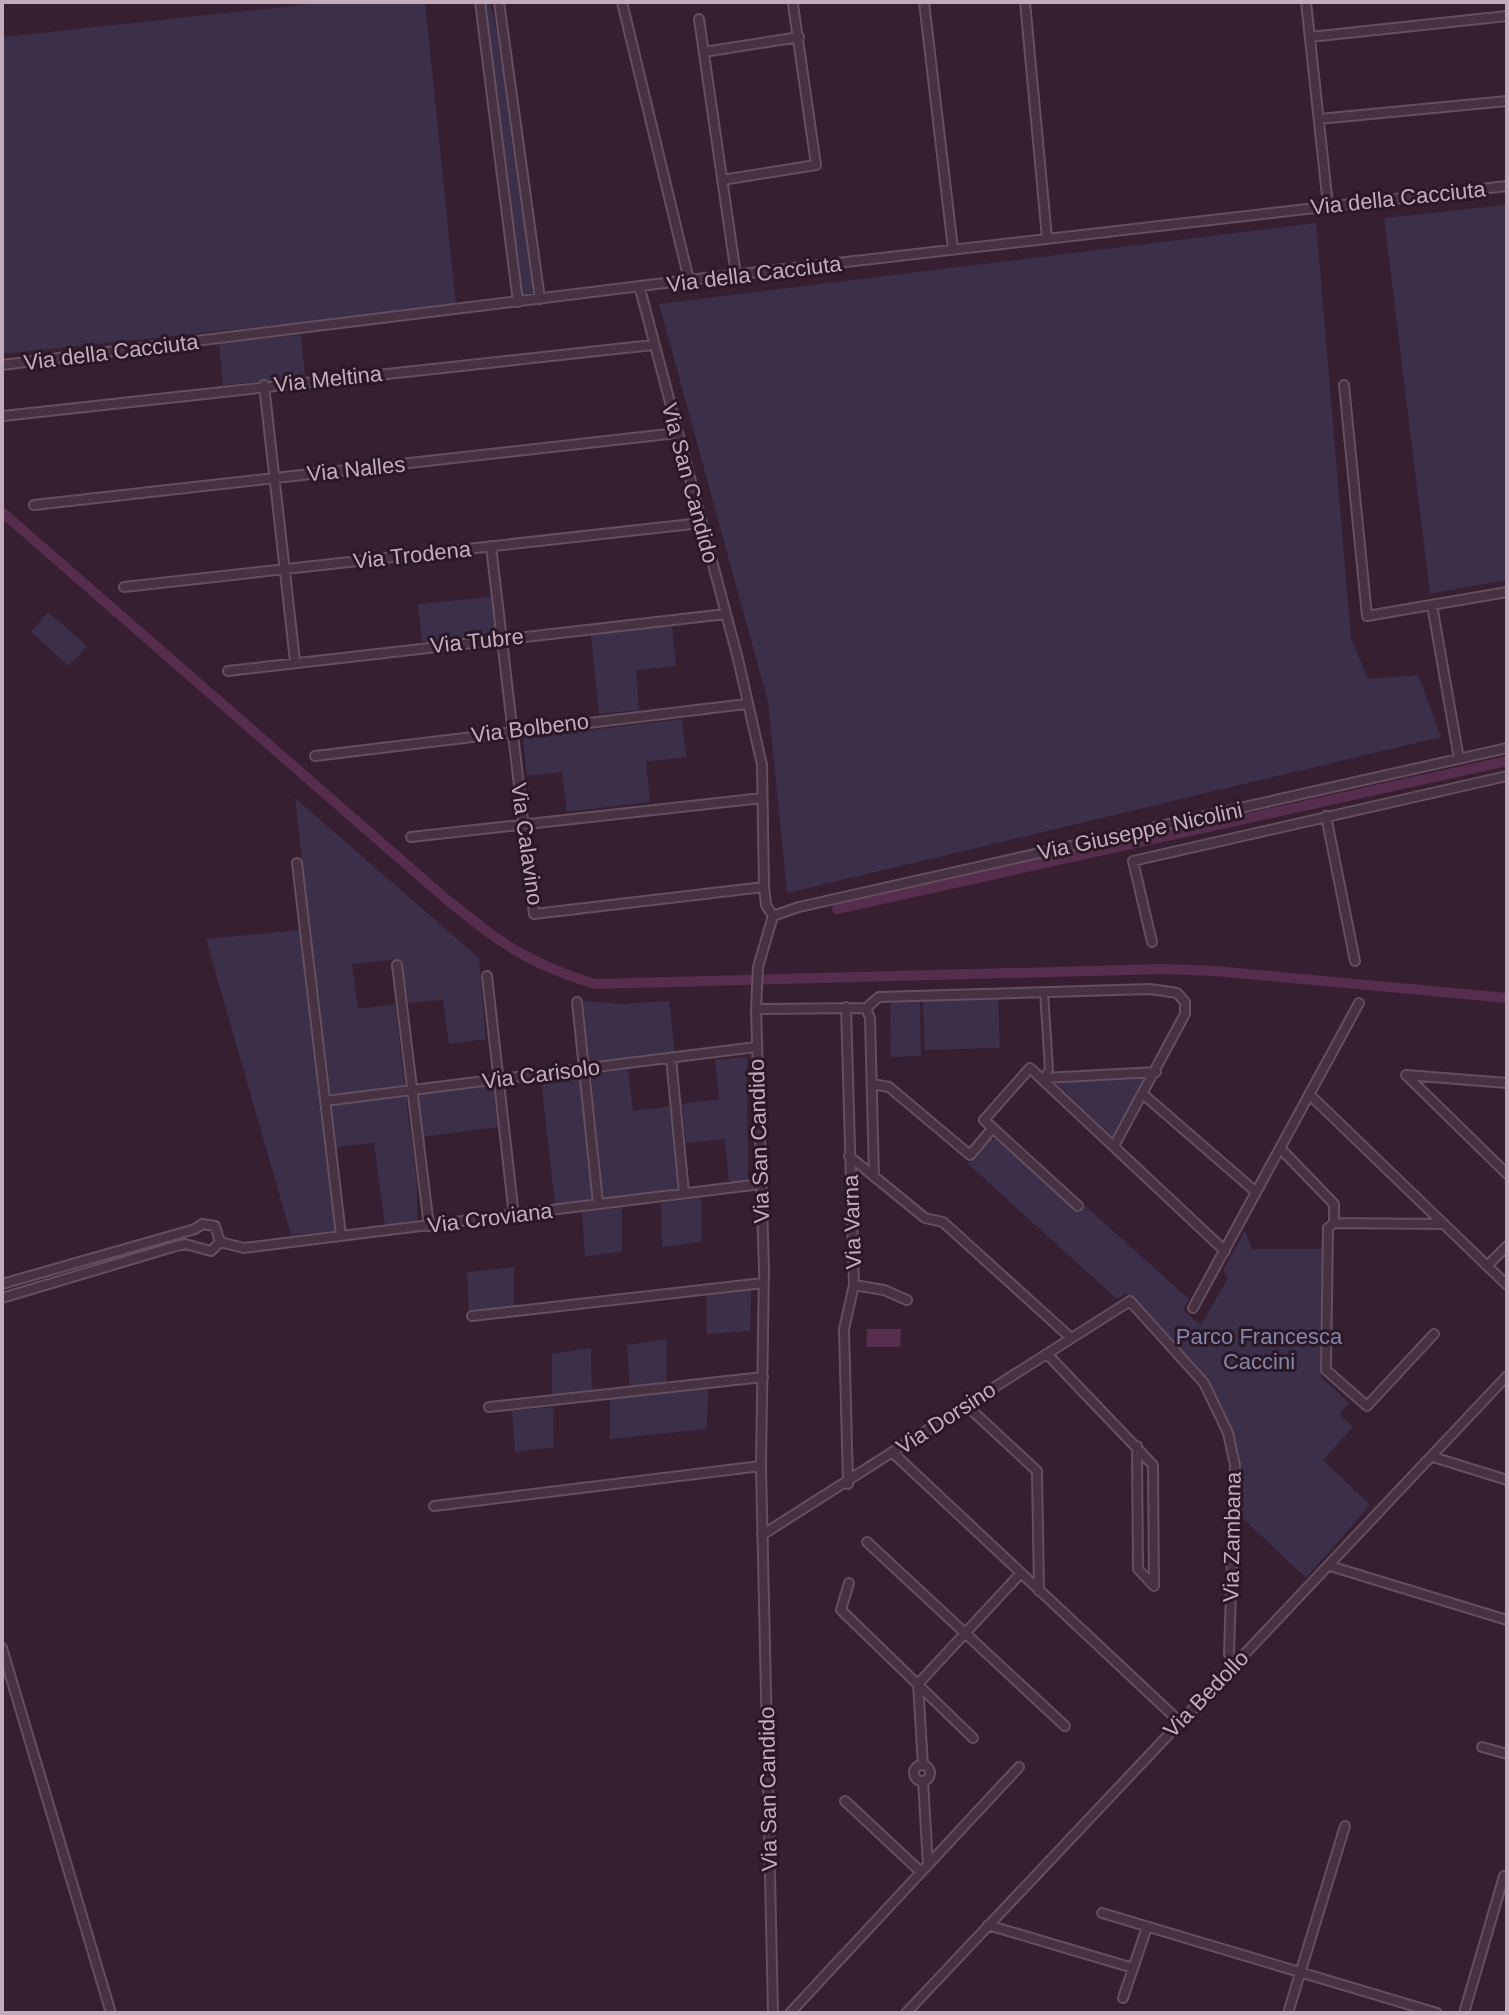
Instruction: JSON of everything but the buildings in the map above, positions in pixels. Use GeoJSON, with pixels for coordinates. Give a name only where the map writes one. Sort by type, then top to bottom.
{"type":"FeatureCollection","features":[{"type":"Feature","properties":{"kind":"street"},"geometry":{"type":"LineString","coordinates":[[480,2],[518,302]]}},
{"type":"Feature","properties":{"kind":"street"},"geometry":{"type":"LineString","coordinates":[[499,2],[540,299]]}},
{"type":"Feature","properties":{"kind":"street"},"geometry":{"type":"LineString","coordinates":[[622,2],[689,280]]}},
{"type":"Feature","properties":{"kind":"street"},"geometry":{"type":"LineString","coordinates":[[924,2],[953,249]]}},
{"type":"Feature","properties":{"kind":"street"},"geometry":{"type":"LineString","coordinates":[[1025,2],[1047,238]]}},
{"type":"Feature","properties":{"kind":"street"},"geometry":{"type":"LineString","coordinates":[[1306,2],[1328,205]]}},
{"type":"Feature","properties":{"kind":"street"},"geometry":{"type":"LineString","coordinates":[[722,180],[816,165],[793,4]]}},
{"type":"Feature","properties":{"kind":"street"},"geometry":{"type":"LineString","coordinates":[[1310,37],[1507,16]]}},
{"type":"Feature","properties":{"kind":"street"},"geometry":{"type":"LineString","coordinates":[[699,19],[736,275]]}},
{"type":"Feature","properties":{"kind":"street"},"geometry":{"type":"LineString","coordinates":[[704,52],[799,37]]}},
{"type":"Feature","properties":{"kind":"street"},"geometry":{"type":"LineString","coordinates":[[1319,119],[1507,101]]}},
{"type":"Feature","properties":{"kind":"street","name":"Via della Cacciuta"},"geometry":{"type":"LineString","coordinates":[[2,365],[640,289],[689,280],[1507,186]]}},
{"type":"Feature","properties":{"kind":"street","name":"Via San Candido"},"geometry":{"type":"LineString","coordinates":[[640,289],[726,614],[762,765],[764,887],[766,905],[773,916],[758,967],[756,1009],[763,1283],[762,1535],[773,2013]]}},
{"type":"Feature","properties":{"kind":"street","name":"Via Meltina"},"geometry":{"type":"LineString","coordinates":[[3,416],[264,385],[653,345]]}},
{"type":"Feature","properties":{"kind":"street"},"geometry":{"type":"LineString","coordinates":[[264,385],[295,661]]}},
{"type":"Feature","properties":{"kind":"street"},"geometry":{"type":"LineString","coordinates":[[1344,385],[1367,616],[1507,592]]}},
{"type":"Feature","properties":{"kind":"street","name":"Via Nalles"},"geometry":{"type":"LineString","coordinates":[[34,505],[677,433]]}},
{"type":"Feature","properties":{"kind":"street","name":"Via Trodena"},"geometry":{"type":"LineString","coordinates":[[124,587],[701,523]]}},
{"type":"Feature","properties":{"kind":"street","name":"Via Calavino"},"geometry":{"type":"LineString","coordinates":[[491,546],[534,914],[764,887]]}},
{"type":"Feature","properties":{"kind":"street"},"geometry":{"type":"LineString","coordinates":[[1432,605],[1459,759]]}},
{"type":"Feature","properties":{"kind":"street","name":"Via Tubre"},"geometry":{"type":"LineString","coordinates":[[228,671],[726,614]]}},
{"type":"Feature","properties":{"kind":"street","name":"Via Bolbeno"},"geometry":{"type":"LineString","coordinates":[[315,756],[746,704]]}},
{"type":"Feature","properties":{"kind":"street","name":"Via Giuseppe Nicolini"},"geometry":{"type":"LineString","coordinates":[[773,916],[799,907],[1507,748]]}},
{"type":"Feature","properties":{"kind":"street"},"geometry":{"type":"LineString","coordinates":[[1152,942],[1133,861],[1507,776]]}},
{"type":"Feature","properties":{"kind":"street"},"geometry":{"type":"LineString","coordinates":[[411,837],[762,798]]}},
{"type":"Feature","properties":{"kind":"street"},"geometry":{"type":"LineString","coordinates":[[1326,816],[1355,961]]}},
{"type":"Feature","properties":{"kind":"street"},"geometry":{"type":"LineString","coordinates":[[297,863],[341,1235]]}},
{"type":"Feature","properties":{"kind":"street"},"geometry":{"type":"LineString","coordinates":[[397,965],[429,1226]]}},
{"type":"Feature","properties":{"kind":"street"},"geometry":{"type":"LineString","coordinates":[[487,976],[514,1216]]}},
{"type":"Feature","properties":{"kind":"street"},"geometry":{"type":"LineString","coordinates":[[756,1009],[866,1008],[879,997],[1170,990],[1184,999],[1185,1014],[1114,1146]]}},
{"type":"Feature","properties":{"kind":"street"},"geometry":{"type":"LineString","coordinates":[[1044,992],[1049,1069],[1044,1078]]}},
{"type":"Feature","properties":{"kind":"street"},"geometry":{"type":"LineString","coordinates":[[577,1002],[598,1203]]}},
{"type":"Feature","properties":{"kind":"street"},"geometry":{"type":"LineString","coordinates":[[1193,1308],[1359,1003]]}},
{"type":"Feature","properties":{"kind":"street","name":"Via Varna"},"geometry":{"type":"LineString","coordinates":[[846,1007],[854,1285],[844,1329],[848,1484]]}},
{"type":"Feature","properties":{"kind":"street"},"geometry":{"type":"LineString","coordinates":[[866,1008],[870,1018],[874,1177]]}},
{"type":"Feature","properties":{"kind":"street","name":"Via Carisolo"},"geometry":{"type":"LineString","coordinates":[[325,1101],[756,1047]]}},
{"type":"Feature","properties":{"kind":"street"},"geometry":{"type":"LineString","coordinates":[[671,1058],[684,1193]]}},
{"type":"Feature","properties":{"kind":"street"},"geometry":{"type":"LineString","coordinates":[[1078,1206],[984,1120],[1030,1068],[1225,1251]]}},
{"type":"Feature","properties":{"kind":"street"},"geometry":{"type":"LineString","coordinates":[[1044,1078],[1156,1072]]}},
{"type":"Feature","properties":{"kind":"street"},"geometry":{"type":"LineString","coordinates":[[1507,1083],[1406,1075],[1507,1174]]}},
{"type":"Feature","properties":{"kind":"street"},"geometry":{"type":"LineString","coordinates":[[872,1084],[889,1087],[970,1155],[992,1129]]}},
{"type":"Feature","properties":{"kind":"street"},"geometry":{"type":"LineString","coordinates":[[1309,1094],[1507,1285]]}},
{"type":"Feature","properties":{"kind":"street"},"geometry":{"type":"LineString","coordinates":[[1144,1095],[1256,1192]]}},
{"type":"Feature","properties":{"kind":"street"},"geometry":{"type":"LineString","coordinates":[[1280,1148],[1334,1204],[1334,1223]]}},
{"type":"Feature","properties":{"kind":"street"},"geometry":{"type":"LineString","coordinates":[[849,1156],[925,1218],[943,1222],[1071,1338]]}},
{"type":"Feature","properties":{"kind":"street","name":"Via Croviana"},"geometry":{"type":"LineString","coordinates":[[220,1242],[244,1248],[761,1184]]}},
{"type":"Feature","properties":{"kind":"street"},"geometry":{"type":"LineString","coordinates":[[2,1284],[207,1223],[215,1226],[220,1242],[211,1251],[195,1246],[173,1247],[2,1298]]}},
{"type":"Feature","properties":{"kind":"street"},"geometry":{"type":"LineString","coordinates":[[1434,1334],[1367,1406],[1326,1370],[1328,1228],[1334,1223],[1443,1224]]}},
{"type":"Feature","properties":{"kind":"street"},"geometry":{"type":"LineString","coordinates":[[195,1229],[195,1246]]}},
{"type":"Feature","properties":{"kind":"street"},"geometry":{"type":"LineString","coordinates":[[1487,1266],[1507,1246]]}},
{"type":"Feature","properties":{"kind":"street"},"geometry":{"type":"LineString","coordinates":[[118,1249],[116,1254],[121,1263]]}},
{"type":"Feature","properties":{"kind":"street"},"geometry":{"type":"LineString","coordinates":[[49,1270],[53,1283]]}},
{"type":"Feature","properties":{"kind":"street"},"geometry":{"type":"LineString","coordinates":[[472,1316],[763,1283]]}},
{"type":"Feature","properties":{"kind":"street"},"geometry":{"type":"LineString","coordinates":[[854,1285],[884,1290],[907,1300]]}},
{"type":"Feature","properties":{"kind":"street","name":"Via Dorsino"},"geometry":{"type":"LineString","coordinates":[[762,1535],[848,1484],[892,1452],[1130,1301]]}},
{"type":"Feature","properties":{"kind":"street","name":"Via Zambana"},"geometry":{"type":"LineString","coordinates":[[1130,1301],[1204,1383],[1228,1433],[1235,1465],[1229,1654],[1233,1663]]}},
{"type":"Feature","properties":{"kind":"street"},"geometry":{"type":"LineString","coordinates":[[1047,1354],[1137,1446],[1153,1465],[1154,1586],[1138,1569],[1137,1446]]}},
{"type":"Feature","properties":{"kind":"street","name":"Via Bedollo"},"geometry":{"type":"LineString","coordinates":[[906,2013],[1507,1376]]}},
{"type":"Feature","properties":{"kind":"street"},"geometry":{"type":"LineString","coordinates":[[489,1407],[763,1377]]}},
{"type":"Feature","properties":{"kind":"street"},"geometry":{"type":"LineString","coordinates":[[966,1405],[1037,1471],[1039,1591]]}},
{"type":"Feature","properties":{"kind":"street"},"geometry":{"type":"LineString","coordinates":[[892,1452],[1179,1721]]}},
{"type":"Feature","properties":{"kind":"street"},"geometry":{"type":"LineString","coordinates":[[1433,1457],[1507,1480]]}},
{"type":"Feature","properties":{"kind":"street"},"geometry":{"type":"LineString","coordinates":[[434,1506],[761,1466]]}},
{"type":"Feature","properties":{"kind":"street"},"geometry":{"type":"LineString","coordinates":[[867,1542],[1065,1726]]}},
{"type":"Feature","properties":{"kind":"street"},"geometry":{"type":"LineString","coordinates":[[1330,1566],[1507,1620]]}},
{"type":"Feature","properties":{"kind":"street"},"geometry":{"type":"LineString","coordinates":[[924,1868],[923,1781],[930,1774],[923,1765],[918,1684],[1020,1574]]}},
{"type":"Feature","properties":{"kind":"street"},"geometry":{"type":"LineString","coordinates":[[849,1583],[841,1610],[973,1738]]}},
{"type":"Feature","properties":{"kind":"street"},"geometry":{"type":"LineString","coordinates":[[2,1648],[111,2013]]}},
{"type":"Feature","properties":{"kind":"street"},"geometry":{"type":"LineString","coordinates":[[1482,1747],[1507,1754]]}},
{"type":"Feature","properties":{"kind":"street"},"geometry":{"type":"LineString","coordinates":[[790,2013],[1019,1767]]}},
{"type":"Feature","properties":{"kind":"street"},"geometry":{"type":"LineString","coordinates":[[845,1801],[924,1868]]}},
{"type":"Feature","properties":{"kind":"street"},"geometry":{"type":"LineString","coordinates":[[1288,2013],[1345,1826]]}},
{"type":"Feature","properties":{"kind":"street"},"geometry":{"type":"LineString","coordinates":[[1464,2013],[1504,1876]]}},
{"type":"Feature","properties":{"kind":"street"},"geometry":{"type":"LineString","coordinates":[[1102,1913],[1437,2013]]}},
{"type":"Feature","properties":{"kind":"street"},"geometry":{"type":"LineString","coordinates":[[988,1925],[1133,1968]]}},
{"type":"Feature","properties":{"kind":"street"},"geometry":{"type":"LineString","coordinates":[[1123,1998],[1147,1927]]}},
{"type":"Feature","properties":{"kind":"green space"},"geometry":{"type":"Polygon","coordinates":[[[328,2],[425,2],[456,306],[2,354],[2,37],[328,2]]]}},
{"type":"Feature","properties":{"kind":"green space"},"geometry":{"type":"Polygon","coordinates":[[[484,2],[490,2],[497,33],[535,293],[522,294],[484,2]]]}},
{"type":"Feature","properties":{"kind":"green space"},"geometry":{"type":"Polygon","coordinates":[[[1507,205],[1507,580],[1430,594],[1384,218],[1507,205]]]}},
{"type":"Feature","properties":{"kind":"green space"},"geometry":{"type":"Polygon","coordinates":[[[1316,223],[1351,638],[1368,679],[1418,675],[1441,737],[787,893],[768,702],[659,304],[1316,223]]]}},
{"type":"Feature","properties":{"kind":"green space"},"geometry":{"type":"Polygon","coordinates":[[[301,335],[305,377],[223,385],[219,343],[301,335]]]}},
{"type":"Feature","properties":{"kind":"green space"},"geometry":{"type":"Polygon","coordinates":[[[492,597],[496,635],[422,642],[418,604],[492,597]]]}},
{"type":"Feature","properties":{"kind":"green space"},"geometry":{"type":"Polygon","coordinates":[[[48,612],[87,646],[69,666],[31,632],[48,612]]]}},
{"type":"Feature","properties":{"kind":"green space"},"geometry":{"type":"Polygon","coordinates":[[[672,626],[676,666],[636,670],[639,710],[599,714],[591,634],[672,626]]]}},
{"type":"Feature","properties":{"kind":"green space"},"geometry":{"type":"Polygon","coordinates":[[[682,719],[686,757],[646,762],[650,802],[567,812],[562,772],[527,776],[523,738],[682,719]]]}},
{"type":"Feature","properties":{"kind":"green space"},"geometry":{"type":"Polygon","coordinates":[[[295,798],[479,958],[486,1039],[449,1044],[443,1000],[406,1003],[401,959],[352,964],[358,1009],[395,1004],[405,1087],[329,1097],[295,798]]]}},
{"type":"Feature","properties":{"kind":"green space"},"geometry":{"type":"Polygon","coordinates":[[[300,930],[335,1231],[291,1235],[206,939],[300,930]]]}},
{"type":"Feature","properties":{"kind":"green space"},"geometry":{"type":"Polygon","coordinates":[[[998,999],[1000,1048],[925,1050],[923,1001],[998,999]]]}},
{"type":"Feature","properties":{"kind":"green space"},"geometry":{"type":"Polygon","coordinates":[[[583,1001],[620,1004],[669,1001],[675,1053],[589,1062],[583,1001]]]}},
{"type":"Feature","properties":{"kind":"green space"},"geometry":{"type":"Polygon","coordinates":[[[890,1001],[920,1001],[921,1056],[891,1057],[890,1001]]]}},
{"type":"Feature","properties":{"kind":"green space"},"geometry":{"type":"Polygon","coordinates":[[[747,1057],[748,1180],[729,1183],[725,1139],[686,1143],[682,1104],[719,1099],[715,1060],[747,1057]]]}},
{"type":"Feature","properties":{"kind":"green space"},"geometry":{"type":"Polygon","coordinates":[[[628,1069],[633,1111],[672,1106],[680,1190],[603,1199],[591,1074],[628,1069]]]}},
{"type":"Feature","properties":{"kind":"green space"},"geometry":{"type":"Polygon","coordinates":[[[580,1075],[594,1199],[555,1205],[541,1080],[580,1075]]]}},
{"type":"Feature","properties":{"kind":"green space"},"geometry":{"type":"Polygon","coordinates":[[[1147,1079],[1113,1137],[1054,1081],[1147,1079]]]}},
{"type":"Feature","properties":{"kind":"green space"},"geometry":{"type":"Polygon","coordinates":[[[493,1085],[498,1127],[420,1137],[415,1095],[493,1085]]]}},
{"type":"Feature","properties":{"kind":"green space"},"geometry":{"type":"Polygon","coordinates":[[[406,1097],[417,1182],[417,1222],[385,1226],[374,1143],[335,1147],[330,1106],[406,1097]]]}},
{"type":"Feature","properties":{"kind":"green space","name":"Parco Francesca Caccini"},"geometry":{"type":"Polygon","coordinates":[[[991,1139],[999,1139],[1079,1210],[1084,1205],[1189,1299],[1183,1310],[1201,1325],[1228,1278],[1223,1270],[1245,1231],[1252,1249],[1322,1249],[1321,1377],[1349,1403],[1339,1414],[1353,1427],[1323,1460],[1370,1505],[1306,1578],[1236,1512],[1238,1473],[1234,1442],[1226,1417],[1214,1394],[1181,1350],[1126,1293],[1117,1299],[968,1164],[991,1139]]]}},
{"type":"Feature","properties":{"kind":"green space"},"geometry":{"type":"Polygon","coordinates":[[[701,1198],[701,1242],[662,1247],[661,1203],[701,1198]]]}},
{"type":"Feature","properties":{"kind":"green space"},"geometry":{"type":"Polygon","coordinates":[[[622,1208],[622,1251],[585,1257],[582,1212],[622,1208]]]}},
{"type":"Feature","properties":{"kind":"green space"},"geometry":{"type":"Polygon","coordinates":[[[514,1267],[514,1306],[469,1312],[467,1272],[514,1267]]]}},
{"type":"Feature","properties":{"kind":"green space"},"geometry":{"type":"Polygon","coordinates":[[[751,1289],[750,1331],[707,1334],[707,1294],[751,1289]]]}},
{"type":"Feature","properties":{"kind":"green space"},"geometry":{"type":"Polygon","coordinates":[[[667,1339],[666,1384],[630,1388],[627,1345],[667,1339]]]}},
{"type":"Feature","properties":{"kind":"green space"},"geometry":{"type":"Polygon","coordinates":[[[591,1348],[592,1391],[552,1396],[552,1354],[591,1348]]]}},
{"type":"Feature","properties":{"kind":"green space"},"geometry":{"type":"Polygon","coordinates":[[[708,1389],[707,1429],[610,1439],[610,1399],[708,1389]]]}},
{"type":"Feature","properties":{"kind":"green space"},"geometry":{"type":"Polygon","coordinates":[[[553,1407],[554,1447],[515,1452],[512,1411],[553,1407]]]}},
{"type":"Feature","properties":{"kind":"shaded area"},"geometry":{"type":"Polygon","coordinates":[[[867,1329],[901,1329],[900,1347],[866,1347],[867,1329]]]}},
{"type":"Feature","properties":{"kind":"waterway"},"geometry":{"type":"LineString","coordinates":[[2,512],[446,899],[515,950],[550,968],[595,984],[1163,969],[1507,998]]}},
{"type":"Feature","properties":{"kind":"waterway"},"geometry":{"type":"LineString","coordinates":[[837,909],[1507,761]]}}]}
